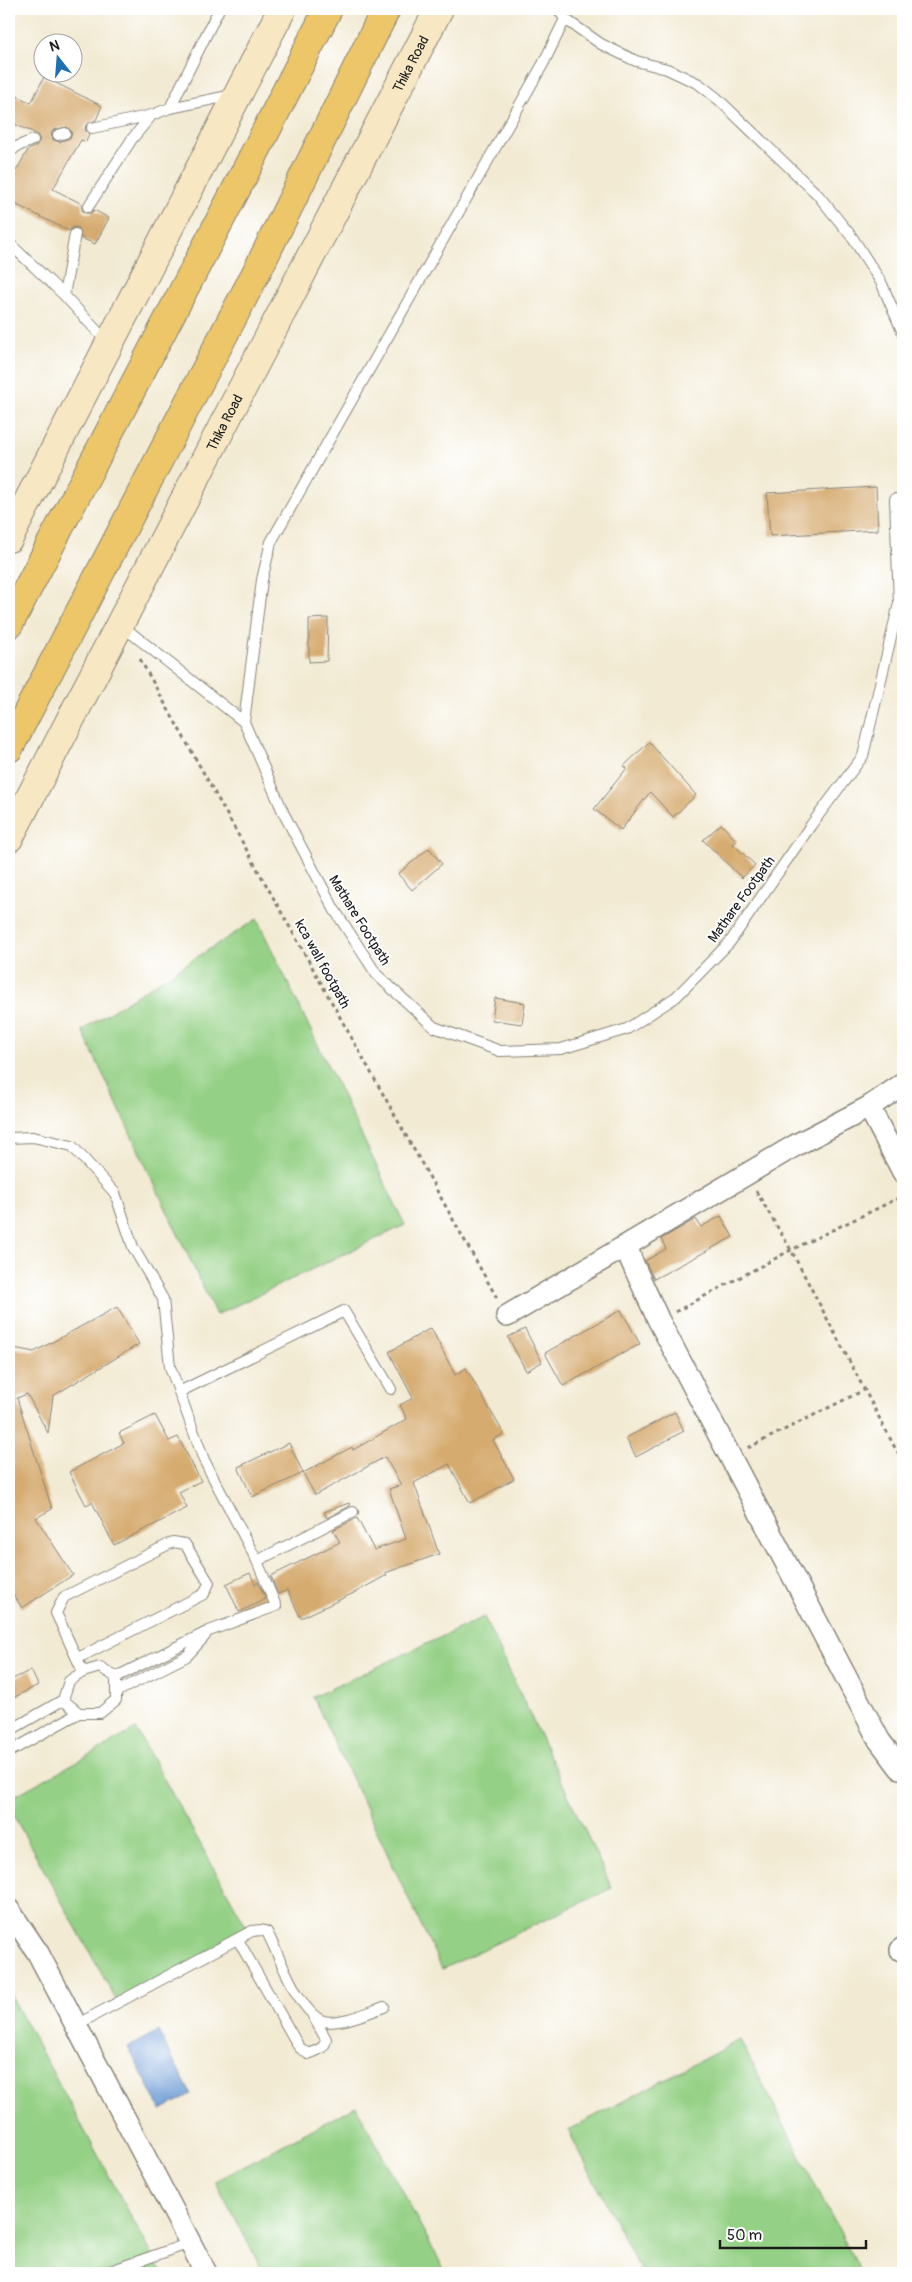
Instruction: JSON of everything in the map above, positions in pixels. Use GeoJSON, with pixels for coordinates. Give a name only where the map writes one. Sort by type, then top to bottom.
{"type":"FeatureCollection","features":[{"type":"Feature","properties":{"kind":"highway"},"geometry":{"type":"LineString","coordinates":[[9,624],[240,182],[328,9]]}},
{"type":"Feature","properties":{"kind":"highway"},"geometry":{"type":"LineString","coordinates":[[9,748],[254,278],[386,9]]}},
{"type":"Feature","properties":{"kind":"main road"},"geometry":{"type":"LineString","coordinates":[[9,538],[236,94],[282,9]]}},
{"type":"Feature","properties":{"kind":"main road","name":"Thika Road"},"geometry":{"type":"LineString","coordinates":[[9,838],[439,9]]}},
{"type":"Feature","properties":{"kind":"street"},"geometry":{"type":"LineString","coordinates":[[507,1316],[796,1145],[870,1108],[903,1084]]}},
{"type":"Feature","properties":{"kind":"street"},"geometry":{"type":"LineString","coordinates":[[870,1108],[903,1172]]}},
{"type":"Feature","properties":{"kind":"street"},"geometry":{"type":"LineString","coordinates":[[627,1246],[631,1260],[659,1321],[878,1740],[900,1768],[903,1768]]}},
{"type":"Feature","properties":{"kind":"street"},"geometry":{"type":"LineString","coordinates":[[9,1910],[38,1953],[206,2273]]}},
{"type":"Feature","properties":{"kind":"lane"},"geometry":{"type":"LineString","coordinates":[[170,108],[219,9]]}},
{"type":"Feature","properties":{"kind":"lane"},"geometry":{"type":"LineString","coordinates":[[558,9],[565,19],[601,44],[636,60],[667,69],[699,84],[718,99],[818,195],[830,209],[852,237],[881,282],[903,333]]}},
{"type":"Feature","properties":{"kind":"lane"},"geometry":{"type":"LineString","coordinates":[[244,722],[262,580],[271,542],[543,64],[565,19]]}},
{"type":"Feature","properties":{"kind":"lane"},"geometry":{"type":"LineString","coordinates":[[92,128],[152,115],[170,108],[236,94]]}},
{"type":"Feature","properties":{"kind":"lane"},"geometry":{"type":"LineString","coordinates":[[88,207],[132,140],[152,115]]}},
{"type":"Feature","properties":{"kind":"lane"},"geometry":{"type":"LineString","coordinates":[[9,153],[16,147],[33,140]]}},
{"type":"Feature","properties":{"kind":"lane"},"geometry":{"type":"LineString","coordinates":[[64,295],[74,234]]}},
{"type":"Feature","properties":{"kind":"lane"},"geometry":{"type":"LineString","coordinates":[[9,243],[64,295],[109,344]]}},
{"type":"Feature","properties":{"kind":"lane","name":"Mathare Footpath"},"geometry":{"type":"LineString","coordinates":[[120,624],[244,722],[284,814],[334,910],[377,975],[434,1027],[500,1050],[561,1049],[627,1029],[676,997],[730,942],[811,825],[863,756],[899,603],[895,499]]}},
{"type":"Feature","properties":{"kind":"lane"},"geometry":{"type":"LineString","coordinates":[[9,1138],[32,1137],[72,1146],[115,1193],[133,1247],[163,1299],[170,1367],[204,1460],[257,1561],[276,1606],[209,1632],[116,1677]]}},
{"type":"Feature","properties":{"kind":"lane"},"geometry":{"type":"LineString","coordinates":[[179,1392],[344,1311],[391,1389]]}},
{"type":"Feature","properties":{"kind":"lane"},"geometry":{"type":"LineString","coordinates":[[257,1561],[353,1512]]}},
{"type":"Feature","properties":{"kind":"lane"},"geometry":{"type":"LineString","coordinates":[[78,1658],[204,1594],[208,1583],[185,1544],[173,1542],[64,1597],[56,1613],[83,1672]]}},
{"type":"Feature","properties":{"kind":"lane"},"geometry":{"type":"LineString","coordinates":[[116,1692],[188,1656],[209,1632]]}},
{"type":"Feature","properties":{"kind":"lane"},"geometry":{"type":"LineString","coordinates":[[9,1731],[64,1700],[69,1681],[83,1672],[100,1667],[116,1677]]}},
{"type":"Feature","properties":{"kind":"lane"},"geometry":{"type":"LineString","coordinates":[[9,1752],[79,1713],[100,1713],[116,1700],[116,1677]]}},
{"type":"Feature","properties":{"kind":"lane"},"geometry":{"type":"LineString","coordinates":[[64,1700],[79,1713]]}},
{"type":"Feature","properties":{"kind":"lane"},"geometry":{"type":"LineString","coordinates":[[76,2025],[252,1931],[261,1930],[268,1932],[303,2003],[326,2039],[323,2047],[308,2054],[302,2051],[238,1940]]}},
{"type":"Feature","properties":{"kind":"lane"},"geometry":{"type":"LineString","coordinates":[[313,2016],[325,2021],[336,2021],[384,2006]]}},
{"type":"Feature","properties":{"kind":"lane"},"geometry":{"type":"LineString","coordinates":[[105,2273],[190,2243]]}},
{"type":"Feature","properties":{"kind":"path","name":"kca wall footpath"},"geometry":{"type":"LineString","coordinates":[[140,658],[507,1316]]}},
{"type":"Feature","properties":{"kind":"path"},"geometry":{"type":"LineString","coordinates":[[748,1175],[866,1389],[903,1463]]}},
{"type":"Feature","properties":{"kind":"path"},"geometry":{"type":"LineString","coordinates":[[659,1321],[791,1250],[903,1196]]}},
{"type":"Feature","properties":{"kind":"path"},"geometry":{"type":"LineString","coordinates":[[730,1458],[866,1389]]}},
{"type":"Feature","properties":{"kind":"green space"},"geometry":{"type":"Polygon","coordinates":[[[257,919],[405,1225],[216,1315],[82,1030],[257,919]]]}},
{"type":"Feature","properties":{"kind":"green space"},"geometry":{"type":"Polygon","coordinates":[[[484,1617],[612,1888],[442,1969],[313,1697],[484,1617]]]}},
{"type":"Feature","properties":{"kind":"green space"},"geometry":{"type":"Polygon","coordinates":[[[136,1729],[250,1933],[119,2005],[9,1807],[9,1799],[136,1729]]]}},
{"type":"Feature","properties":{"kind":"green space"},"geometry":{"type":"Polygon","coordinates":[[[9,1992],[162,2273],[9,2273],[9,1992]]]}},
{"type":"Feature","properties":{"kind":"green space"},"geometry":{"type":"Polygon","coordinates":[[[740,2040],[861,2273],[642,2273],[568,2130],[740,2040]]]}},
{"type":"Feature","properties":{"kind":"green space"},"geometry":{"type":"Polygon","coordinates":[[[356,2106],[446,2273],[264,2273],[215,2181],[356,2106]]]}},
{"type":"Feature","properties":{"kind":"water"},"geometry":{"type":"Polygon","coordinates":[[[158,2031],[191,2094],[161,2110],[128,2047],[158,2031]]]}},
{"type":"Feature","properties":{"kind":"building"},"geometry":{"type":"Polygon","coordinates":[[[42,82],[54,82],[102,106],[96,120],[86,125],[85,130],[89,134],[86,142],[81,140],[53,189],[82,204],[82,210],[85,213],[91,213],[94,210],[109,218],[95,244],[81,238],[79,228],[73,227],[69,231],[9,201],[9,178],[13,169],[16,171],[28,150],[36,146],[40,140],[37,134],[9,122],[9,92],[31,103],[42,82]],[[67,127],[53,130],[51,134],[53,140],[59,142],[70,138],[72,132],[67,127]]]}},
{"type":"Feature","properties":{"kind":"building"},"geometry":{"type":"Polygon","coordinates":[[[876,487],[878,530],[770,536],[767,493],[876,487]]]}},
{"type":"Feature","properties":{"kind":"building"},"geometry":{"type":"Polygon","coordinates":[[[328,618],[327,661],[309,662],[309,619],[328,618]]]}},
{"type":"Feature","properties":{"kind":"building"},"geometry":{"type":"Polygon","coordinates":[[[649,742],[696,795],[673,817],[650,792],[621,830],[594,809],[627,768],[624,766],[649,742]]]}},
{"type":"Feature","properties":{"kind":"building"},"geometry":{"type":"Polygon","coordinates":[[[721,824],[737,841],[733,844],[755,865],[742,878],[703,840],[721,824]]]}},
{"type":"Feature","properties":{"kind":"building"},"geometry":{"type":"Polygon","coordinates":[[[429,848],[442,864],[412,890],[398,874],[429,848]]]}},
{"type":"Feature","properties":{"kind":"building"},"geometry":{"type":"Polygon","coordinates":[[[495,998],[525,1003],[522,1024],[492,1020],[495,998]]]}},
{"type":"Feature","properties":{"kind":"building"},"geometry":{"type":"Polygon","coordinates":[[[721,1216],[733,1237],[654,1279],[645,1261],[666,1249],[661,1239],[696,1219],[701,1227],[721,1216]]]}},
{"type":"Feature","properties":{"kind":"building"},"geometry":{"type":"Polygon","coordinates":[[[117,1307],[139,1344],[53,1396],[48,1433],[27,1394],[17,1398],[52,1509],[36,1518],[73,1575],[22,1608],[9,1588],[9,1347],[34,1352],[117,1307]]]}},
{"type":"Feature","properties":{"kind":"building"},"geometry":{"type":"Polygon","coordinates":[[[621,1310],[640,1344],[563,1386],[545,1353],[621,1310]]]}},
{"type":"Feature","properties":{"kind":"building"},"geometry":{"type":"Polygon","coordinates":[[[431,1328],[455,1375],[466,1368],[504,1434],[493,1440],[514,1479],[470,1503],[449,1464],[414,1483],[439,1554],[385,1573],[387,1575],[356,1592],[301,1618],[287,1590],[278,1594],[271,1576],[340,1542],[333,1530],[357,1518],[374,1550],[406,1539],[389,1489],[401,1485],[385,1457],[315,1495],[303,1473],[352,1447],[353,1450],[407,1419],[400,1405],[413,1398],[389,1352],[431,1328]]]}},
{"type":"Feature","properties":{"kind":"building"},"geometry":{"type":"Polygon","coordinates":[[[525,1329],[542,1362],[526,1371],[508,1337],[525,1329]]]}},
{"type":"Feature","properties":{"kind":"building"},"geometry":{"type":"Polygon","coordinates":[[[675,1412],[684,1431],[636,1457],[626,1438],[675,1412]]]}},
{"type":"Feature","properties":{"kind":"building"},"geometry":{"type":"Polygon","coordinates":[[[155,1415],[169,1441],[178,1437],[201,1481],[179,1492],[187,1508],[114,1545],[92,1502],[86,1505],[69,1472],[124,1443],[119,1433],[155,1415]]]}},
{"type":"Feature","properties":{"kind":"building"},"geometry":{"type":"Polygon","coordinates":[[[289,1443],[303,1473],[252,1497],[238,1467],[289,1443]]]}},
{"type":"Feature","properties":{"kind":"building"},"geometry":{"type":"Polygon","coordinates":[[[349,1503],[350,1506],[327,1518],[324,1512],[349,1503]]]}},
{"type":"Feature","properties":{"kind":"building"},"geometry":{"type":"Polygon","coordinates":[[[250,1573],[255,1584],[258,1582],[266,1599],[239,1612],[226,1584],[250,1573]]]}},
{"type":"Feature","properties":{"kind":"building"},"geometry":{"type":"Polygon","coordinates":[[[31,1670],[38,1685],[9,1700],[9,1681],[31,1670]]]}}]}
